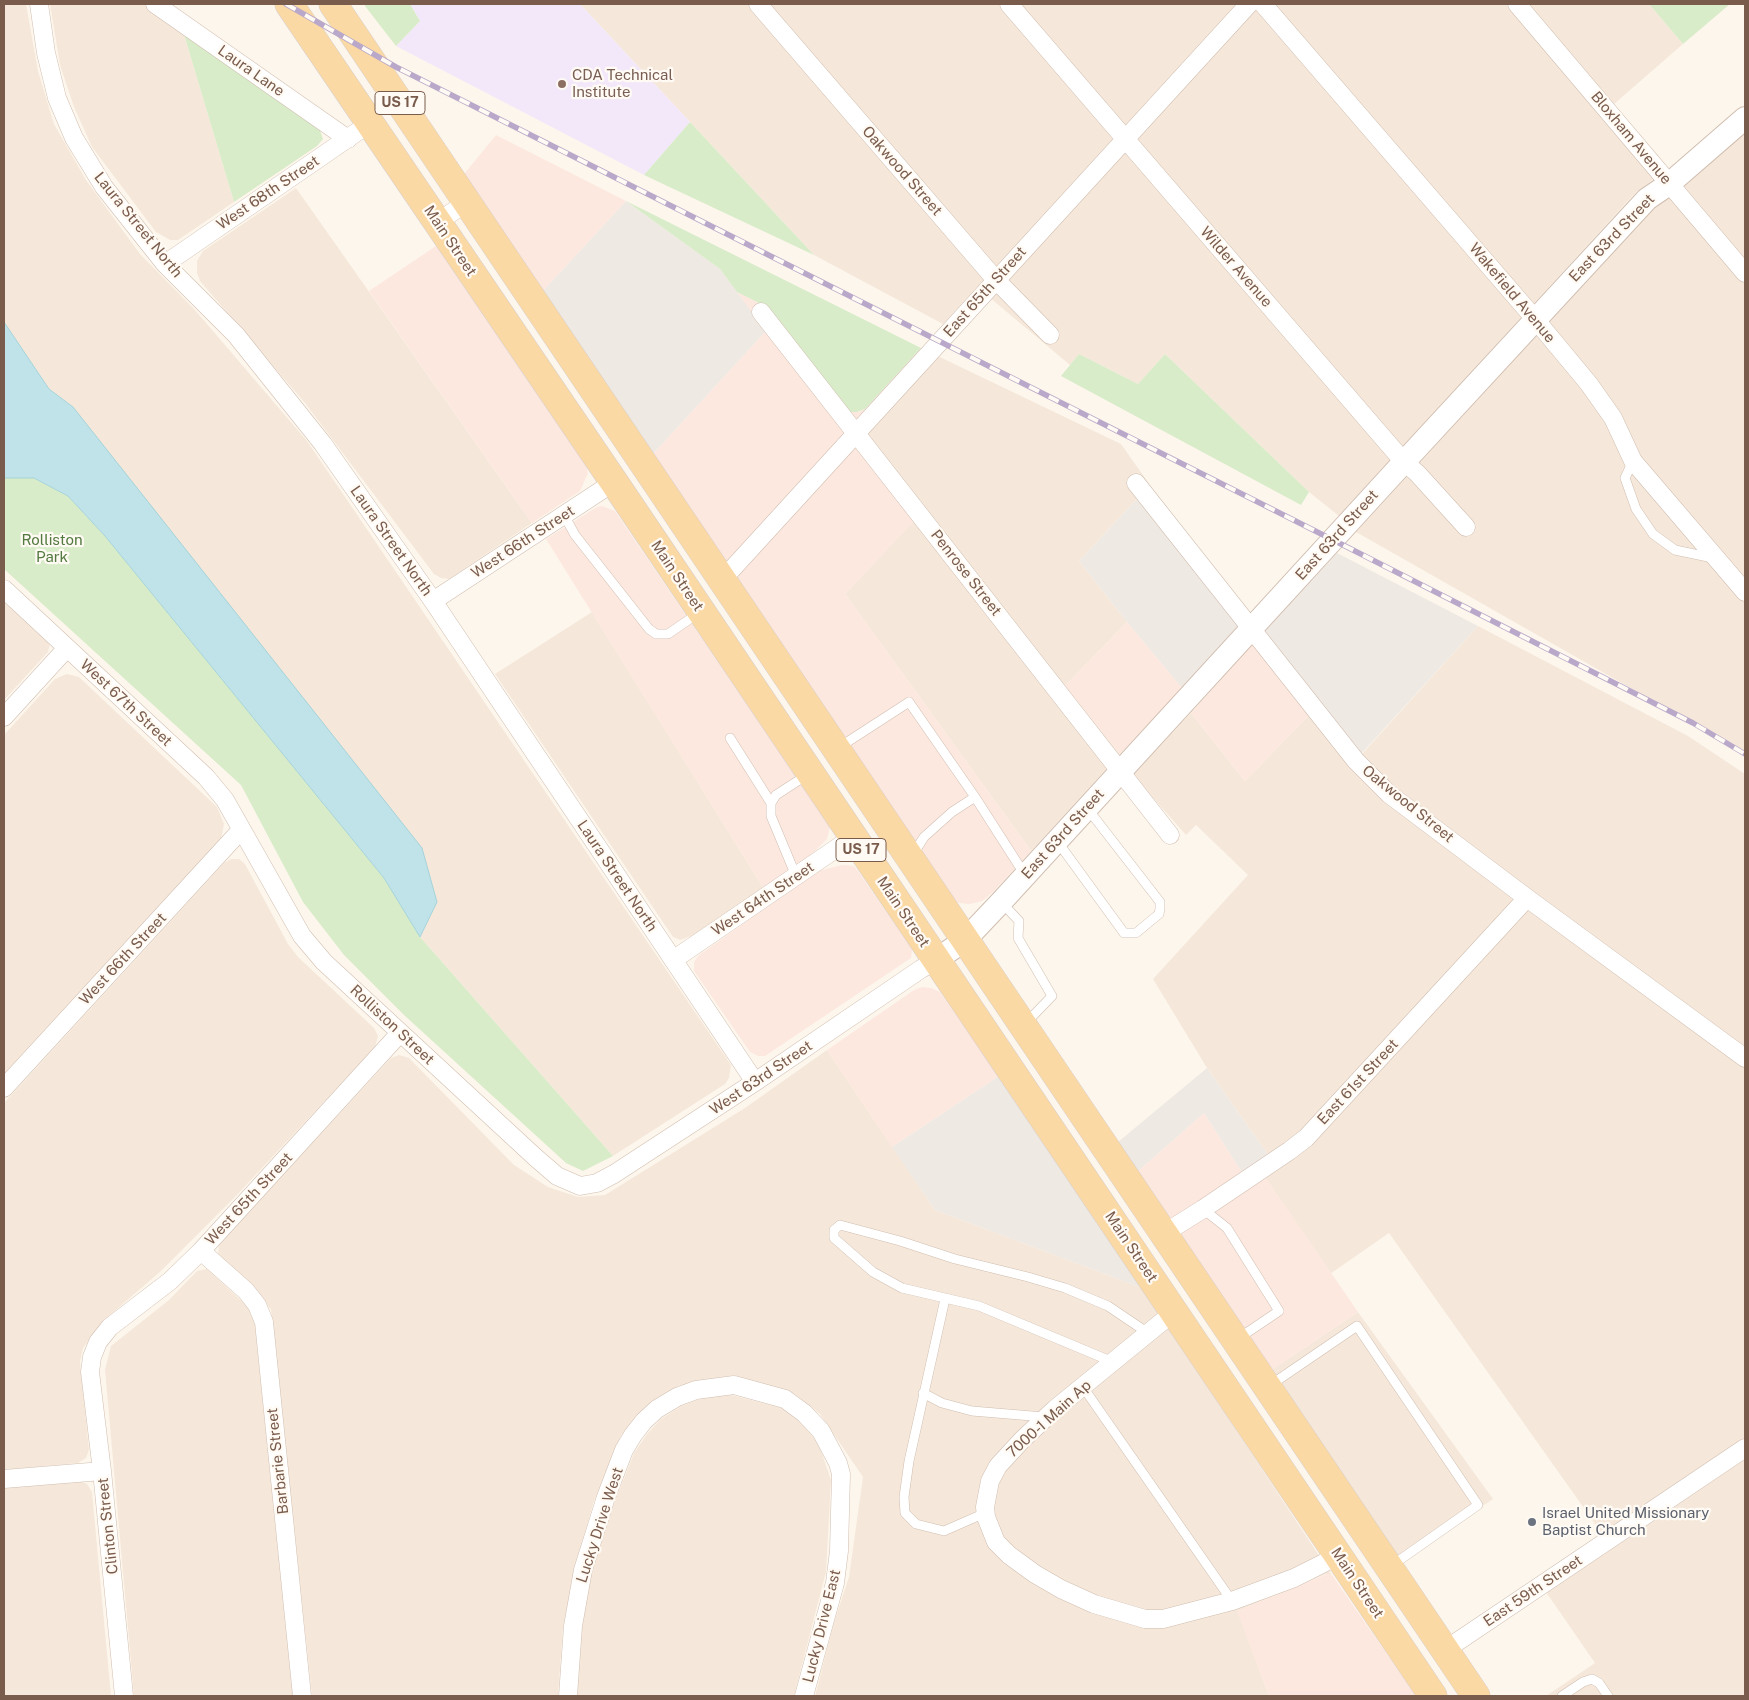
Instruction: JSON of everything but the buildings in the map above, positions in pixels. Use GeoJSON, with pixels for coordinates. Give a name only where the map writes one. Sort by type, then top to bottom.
{"type":"FeatureCollection","features":[{"type":"Feature","properties":{"kind":"main road","name":"Main Street"},"geometry":{"type":"LineString","coordinates":[[289,4],[614,482],[1433,1696]]}},
{"type":"Feature","properties":{"kind":"main road","name":"US 17"},"geometry":{"type":"LineString","coordinates":[[333,4],[1476,1696]]}},
{"type":"Feature","properties":{"kind":"main road"},"geometry":{"type":"LineString","coordinates":[[557,398],[635,482],[698,572],[710,578],[722,580]]}},
{"type":"Feature","properties":{"kind":"main road"},"geometry":{"type":"LineString","coordinates":[[1285,1477],[1370,1574],[1419,1642],[1431,1650],[1445,1650]]}},
{"type":"Feature","properties":{"kind":"street","name":"Laura Street North"},"geometry":{"type":"LineString","coordinates":[[39,4],[46,53],[57,98],[74,138],[104,188],[165,264],[236,335],[323,444],[432,601],[755,1082]]}},
{"type":"Feature","properties":{"kind":"street","name":"Laura Lane"},"geometry":{"type":"LineString","coordinates":[[155,4],[348,139]]}},
{"type":"Feature","properties":{"kind":"street","name":"Oakwood Street"},"geometry":{"type":"LineString","coordinates":[[758,4],[996,280],[1050,335]]}},
{"type":"Feature","properties":{"kind":"street","name":"Wilder Avenue"},"geometry":{"type":"LineString","coordinates":[[1009,4],[1404,462],[1418,473],[1466,527]]}},
{"type":"Feature","properties":{"kind":"street","name":"East 65th Street"},"geometry":{"type":"LineString","coordinates":[[722,580],[1249,4]]}},
{"type":"Feature","properties":{"kind":"street","name":"Wakefield Avenue"},"geometry":{"type":"LineString","coordinates":[[1263,4],[1589,384],[1613,418],[1633,462],[1745,592]]}},
{"type":"Feature","properties":{"kind":"street","name":"Bloxham Avenue"},"geometry":{"type":"LineString","coordinates":[[1517,4],[1745,273]]}},
{"type":"Feature","properties":{"kind":"street","name":"East 63rd Street"},"geometry":{"type":"LineString","coordinates":[[936,960],[965,940],[1001,902],[1647,199],[1669,184],[1745,118]]}},
{"type":"Feature","properties":{"kind":"street","name":"West 68th Street"},"geometry":{"type":"LineString","coordinates":[[165,264],[370,122]]}},
{"type":"Feature","properties":{"kind":"street"},"geometry":{"type":"LineString","coordinates":[[438,222],[467,202]]}},
{"type":"Feature","properties":{"kind":"street","name":"Penrose Street"},"geometry":{"type":"LineString","coordinates":[[761,312],[1170,835]]}},
{"type":"Feature","properties":{"kind":"street","name":"West 66th Street"},"geometry":{"type":"LineString","coordinates":[[432,601],[614,482]]}},
{"type":"Feature","properties":{"kind":"street","name":"Oakwood Street"},"geometry":{"type":"LineString","coordinates":[[1136,483],[1356,761],[1389,794],[1745,1058]]}},
{"type":"Feature","properties":{"kind":"street"},"geometry":{"type":"LineString","coordinates":[[4,589],[66,649]]}},
{"type":"Feature","properties":{"kind":"street","name":"West 67th Street"},"geometry":{"type":"LineString","coordinates":[[4,717],[66,649],[206,777],[225,800],[242,830]]}},
{"type":"Feature","properties":{"kind":"street","name":"West 66th Street"},"geometry":{"type":"LineString","coordinates":[[4,1088],[242,830]]}},
{"type":"Feature","properties":{"kind":"street","name":"Rolliston Street"},"geometry":{"type":"LineString","coordinates":[[242,830],[302,936],[324,962],[535,1157],[557,1176],[580,1186]]}},
{"type":"Feature","properties":{"kind":"street","name":"West 64th Street"},"geometry":{"type":"LineString","coordinates":[[674,960],[853,837]]}},
{"type":"Feature","properties":{"kind":"street","name":"East 61st Street"},"geometry":{"type":"LineString","coordinates":[[1163,1234],[1203,1209],[1306,1138],[1527,898]]}},
{"type":"Feature","properties":{"kind":"street","name":"West 63rd Street"},"geometry":{"type":"LineString","coordinates":[[580,1186],[597,1183],[614,1174],[936,960]]}},
{"type":"Feature","properties":{"kind":"street","name":"West 65th Street"},"geometry":{"type":"LineString","coordinates":[[92,1357],[98,1342],[110,1327],[170,1281],[200,1251],[246,1204],[400,1033]]}},
{"type":"Feature","properties":{"kind":"street","name":"Barbarie Street"},"geometry":{"type":"LineString","coordinates":[[200,1251],[246,1291],[257,1305],[264,1322],[302,1696]]}},
{"type":"Feature","properties":{"kind":"street","name":"7000-1 Main Ap"},"geometry":{"type":"LineString","coordinates":[[1174,1312],[1047,1417],[998,1466],[990,1480],[986,1494],[986,1513],[996,1542],[1009,1555],[1035,1574],[1061,1589],[1094,1604],[1145,1619],[1163,1619],[1232,1601],[1294,1578],[1338,1555]]}},
{"type":"Feature","properties":{"kind":"street","name":"Clinton Street"},"geometry":{"type":"LineString","coordinates":[[92,1357],[90,1372],[102,1470],[124,1696]]}},
{"type":"Feature","properties":{"kind":"street","name":"Lucky Drive East"},"geometry":{"type":"LineString","coordinates":[[696,1390],[734,1385],[785,1399],[804,1413],[821,1431],[838,1463],[841,1474],[839,1551],[835,1583],[804,1696]]}},
{"type":"Feature","properties":{"kind":"street","name":"Lucky Drive West"},"geometry":{"type":"LineString","coordinates":[[568,1696],[573,1626],[583,1570],[606,1497],[624,1450],[633,1435],[657,1410],[678,1397],[696,1390]]}},
{"type":"Feature","properties":{"kind":"street","name":"East 59th Street"},"geometry":{"type":"LineString","coordinates":[[1445,1650],[1745,1448]]}},
{"type":"Feature","properties":{"kind":"street"},"geometry":{"type":"LineString","coordinates":[[4,1479],[102,1470]]}},
{"type":"Feature","properties":{"kind":"lane"},"geometry":{"type":"LineString","coordinates":[[1633,462],[1625,478],[1636,509],[1653,534],[1675,550],[1717,559]]}},
{"type":"Feature","properties":{"kind":"lane"},"geometry":{"type":"LineString","coordinates":[[564,515],[575,535],[649,630],[656,634],[668,634],[701,612]]}},
{"type":"Feature","properties":{"kind":"lane"},"geometry":{"type":"LineString","coordinates":[[836,749],[909,702],[1025,875]]}},
{"type":"Feature","properties":{"kind":"lane"},"geometry":{"type":"LineString","coordinates":[[730,738],[771,803]]}},
{"type":"Feature","properties":{"kind":"lane"},"geometry":{"type":"LineString","coordinates":[[796,876],[771,816],[771,803],[776,795],[810,773]]}},
{"type":"Feature","properties":{"kind":"lane"},"geometry":{"type":"LineString","coordinates":[[910,858],[924,838],[952,812],[974,797]]}},
{"type":"Feature","properties":{"kind":"lane"},"geometry":{"type":"LineString","coordinates":[[1057,840],[1124,933],[1136,933],[1159,914],[1160,902],[1087,807]]}},
{"type":"Feature","properties":{"kind":"lane"},"geometry":{"type":"LineString","coordinates":[[1001,902],[1019,921],[1018,938],[1052,996],[1024,1026]]}},
{"type":"Feature","properties":{"kind":"lane"},"geometry":{"type":"LineString","coordinates":[[1203,1209],[1226,1228],[1280,1311],[1235,1341]]}},
{"type":"Feature","properties":{"kind":"lane"},"geometry":{"type":"LineString","coordinates":[[1113,1362],[979,1306],[902,1288],[874,1272],[834,1238],[834,1230],[840,1226],[847,1227],[900,1241],[955,1259],[1028,1276],[1065,1288],[1108,1306],[1148,1333]]}},
{"type":"Feature","properties":{"kind":"lane"},"geometry":{"type":"LineString","coordinates":[[945,1299],[909,1461],[904,1497],[905,1513],[916,1524],[944,1531],[986,1513]]}},
{"type":"Feature","properties":{"kind":"lane"},"geometry":{"type":"LineString","coordinates":[[1267,1387],[1358,1326],[1478,1505],[1388,1567]]}},
{"type":"Feature","properties":{"kind":"lane"},"geometry":{"type":"LineString","coordinates":[[1083,1387],[1232,1601]]}},
{"type":"Feature","properties":{"kind":"lane"},"geometry":{"type":"LineString","coordinates":[[923,1393],[942,1403],[972,1411],[1047,1417]]}},
{"type":"Feature","properties":{"kind":"lane"},"geometry":{"type":"LineString","coordinates":[[1562,1696],[1583,1682],[1592,1679],[1599,1683],[1608,1696]]}},
{"type":"Feature","properties":{"kind":"shaded area"},"geometry":{"type":"Polygon","coordinates":[[[4,4],[26,4],[38,71],[54,124],[86,180],[140,254],[195,310],[307,441],[731,1065],[729,1078],[725,1084],[613,1156],[420,937],[437,902],[73,407],[49,389],[4,322],[4,4]]]}},
{"type":"Feature","properties":{"kind":"shaded area"},"geometry":{"type":"Polygon","coordinates":[[[50,4],[144,4],[183,31],[234,202],[178,240],[170,240],[156,232],[92,147],[74,107],[60,65],[50,4]]]}},
{"type":"Feature","properties":{"kind":"shaded area","name":"CDA Technical Institute"},"geometry":{"type":"Polygon","coordinates":[[[410,4],[580,4],[690,122],[644,175],[396,46],[420,21],[410,4]]]}},
{"type":"Feature","properties":{"kind":"shaded area"},"geometry":{"type":"Polygon","coordinates":[[[580,4],[1649,4],[1683,44],[1614,104],[1669,168],[1636,192],[1339,516],[1309,492],[1165,354],[1138,384],[1079,354],[1070,365],[977,287],[943,324],[814,255],[580,4]]]}},
{"type":"Feature","properties":{"kind":"shaded area"},"geometry":{"type":"Polygon","coordinates":[[[1745,133],[1745,753],[1356,532],[1659,202],[1745,133]]]}},
{"type":"Feature","properties":{"kind":"shaded area"},"geometry":{"type":"Polygon","coordinates":[[[496,135],[626,201],[542,292],[464,174],[496,135]]]}},
{"type":"Feature","properties":{"kind":"shaded area"},"geometry":{"type":"Polygon","coordinates":[[[296,188],[532,523],[449,579],[441,578],[434,574],[305,403],[200,281],[197,273],[197,261],[203,251],[296,188]]]}},
{"type":"Feature","properties":{"kind":"shaded area"},"geometry":{"type":"Polygon","coordinates":[[[626,201],[720,269],[766,331],[653,454],[542,292],[626,201]]]}},
{"type":"Feature","properties":{"kind":"shaded area"},"geometry":{"type":"Polygon","coordinates":[[[436,246],[586,466],[588,473],[580,491],[532,523],[369,291],[436,246]]]}},
{"type":"Feature","properties":{"kind":"shaded area"},"geometry":{"type":"Polygon","coordinates":[[[737,292],[757,302],[773,317],[858,412],[865,409],[874,426],[855,448],[914,521],[845,594],[1031,851],[993,892],[982,901],[970,904],[959,903],[953,898],[653,454],[765,332],[737,292]]]}},
{"type":"Feature","properties":{"kind":"shaded area"},"geometry":{"type":"Polygon","coordinates":[[[921,348],[1121,444],[1150,485],[1079,561],[1127,622],[1065,686],[1120,754],[1031,851],[845,594],[913,521],[855,448],[874,426],[865,409],[921,348]]]}},
{"type":"Feature","properties":{"kind":"shaded area"},"geometry":{"type":"Polygon","coordinates":[[[1150,485],[1249,614],[1182,688],[1079,561],[1150,485]]]}},
{"type":"Feature","properties":{"kind":"shaded area"},"geometry":{"type":"Polygon","coordinates":[[[602,506],[615,511],[830,827],[827,839],[811,855],[764,889],[546,539],[597,507],[602,506]]]}},
{"type":"Feature","properties":{"kind":"shaded area"},"geometry":{"type":"Polygon","coordinates":[[[1337,553],[1478,626],[1361,754],[1264,631],[1337,553]]]}},
{"type":"Feature","properties":{"kind":"shaded area"},"geometry":{"type":"Polygon","coordinates":[[[4,598],[50,644],[48,652],[4,700],[4,598]]]}},
{"type":"Feature","properties":{"kind":"shaded area"},"geometry":{"type":"Polygon","coordinates":[[[592,612],[764,889],[694,935],[680,940],[673,937],[495,674],[592,612]]]}},
{"type":"Feature","properties":{"kind":"shaded area"},"geometry":{"type":"Polygon","coordinates":[[[1127,622],[1182,688],[1120,754],[1065,686],[1127,622]]]}},
{"type":"Feature","properties":{"kind":"shaded area"},"geometry":{"type":"Polygon","coordinates":[[[1478,626],[1688,736],[1745,774],[1745,1696],[1546,1696],[1595,1663],[1537,1579],[1603,1535],[1389,1233],[1330,1274],[1257,1165],[1269,1156],[1207,1068],[1153,979],[1248,875],[1196,825],[1186,835],[1133,775],[1191,713],[1245,781],[1321,703],[1362,754],[1478,626]]]}},
{"type":"Feature","properties":{"kind":"shaded area"},"geometry":{"type":"Polygon","coordinates":[[[1264,631],[1321,703],[1245,781],[1191,713],[1264,631]]]}},
{"type":"Feature","properties":{"kind":"shaded area"},"geometry":{"type":"Polygon","coordinates":[[[67,674],[79,677],[217,807],[224,824],[221,839],[4,1075],[4,735],[55,679],[67,674]]]}},
{"type":"Feature","properties":{"kind":"shaded area"},"geometry":{"type":"Polygon","coordinates":[[[231,859],[239,859],[245,864],[288,944],[298,957],[374,1028],[378,1036],[375,1047],[235,1197],[161,1271],[103,1321],[83,1348],[80,1362],[89,1450],[86,1458],[78,1463],[4,1470],[4,1103],[224,863],[231,859]]]}},
{"type":"Feature","properties":{"kind":"shaded area"},"geometry":{"type":"Polygon","coordinates":[[[842,865],[854,866],[858,871],[912,949],[911,958],[765,1056],[758,1056],[750,1052],[694,971],[694,962],[699,955],[818,871],[842,865]]]}},
{"type":"Feature","properties":{"kind":"shaded area"},"geometry":{"type":"Polygon","coordinates":[[[922,987],[940,992],[999,1076],[892,1147],[827,1050],[914,990],[922,987]]]}},
{"type":"Feature","properties":{"kind":"shaded area"},"geometry":{"type":"Polygon","coordinates":[[[827,1050],[935,1210],[1142,1288],[1332,1575],[1326,1574],[1238,1611],[1269,1696],[815,1696],[834,1622],[849,1577],[863,1477],[820,1414],[795,1394],[734,1375],[678,1386],[647,1406],[621,1435],[593,1504],[575,1568],[563,1627],[558,1696],[312,1696],[271,1310],[259,1293],[218,1254],[219,1244],[391,1058],[399,1055],[409,1058],[514,1165],[548,1187],[578,1197],[605,1195],[745,1108],[827,1050]]]}},
{"type":"Feature","properties":{"kind":"shaded area"},"geometry":{"type":"Polygon","coordinates":[[[1207,1068],[1269,1156],[1243,1174],[1204,1113],[1137,1172],[1118,1142],[1207,1068]]]}},
{"type":"Feature","properties":{"kind":"shaded area"},"geometry":{"type":"Polygon","coordinates":[[[999,1076],[1142,1288],[935,1210],[892,1147],[999,1076]]]}},
{"type":"Feature","properties":{"kind":"shaded area"},"geometry":{"type":"Polygon","coordinates":[[[1204,1113],[1243,1174],[1257,1165],[1358,1312],[1271,1370],[1137,1172],[1204,1113]]]}},
{"type":"Feature","properties":{"kind":"shaded area"},"geometry":{"type":"Polygon","coordinates":[[[207,1269],[247,1306],[254,1315],[293,1696],[134,1696],[105,1370],[111,1346],[169,1300],[197,1271],[207,1269]]]}},
{"type":"Feature","properties":{"kind":"shaded area"},"geometry":{"type":"Polygon","coordinates":[[[1358,1312],[1493,1499],[1400,1562],[1271,1370],[1358,1312]]]}},
{"type":"Feature","properties":{"kind":"shaded area"},"geometry":{"type":"Polygon","coordinates":[[[731,1395],[782,1408],[802,1423],[819,1445],[831,1480],[826,1572],[794,1696],[577,1696],[577,1666],[582,1624],[592,1571],[613,1506],[634,1453],[647,1434],[661,1419],[681,1406],[706,1397],[731,1395]]]}},
{"type":"Feature","properties":{"kind":"shaded area"},"geometry":{"type":"Polygon","coordinates":[[[78,1480],[87,1484],[92,1492],[111,1696],[4,1696],[4,1487],[78,1480]]]}},
{"type":"Feature","properties":{"kind":"shaded area"},"geometry":{"type":"Polygon","coordinates":[[[1327,1574],[1332,1575],[1416,1696],[1269,1696],[1237,1611],[1327,1574]]]}},
{"type":"Feature","properties":{"kind":"green space"},"geometry":{"type":"Polygon","coordinates":[[[365,4],[410,4],[420,21],[396,46],[365,4]]]}},
{"type":"Feature","properties":{"kind":"green space"},"geometry":{"type":"Polygon","coordinates":[[[1649,4],[1730,4],[1683,44],[1649,4]]]}},
{"type":"Feature","properties":{"kind":"green space"},"geometry":{"type":"Polygon","coordinates":[[[183,31],[318,124],[323,139],[317,146],[234,202],[183,31]]]}},
{"type":"Feature","properties":{"kind":"green space"},"geometry":{"type":"Polygon","coordinates":[[[690,122],[814,255],[644,175],[690,122]]]}},
{"type":"Feature","properties":{"kind":"green space"},"geometry":{"type":"Polygon","coordinates":[[[626,201],[921,348],[865,409],[850,412],[773,317],[757,302],[737,292],[720,269],[626,201]]]}},
{"type":"Feature","properties":{"kind":"green space"},"geometry":{"type":"Polygon","coordinates":[[[1079,354],[1138,384],[1165,354],[1309,492],[1301,505],[1061,376],[1079,354]]]}},
{"type":"Feature","properties":{"kind":"green space","name":"Rolliston Park"},"geometry":{"type":"Polygon","coordinates":[[[4,478],[34,478],[68,496],[105,536],[384,878],[420,937],[613,1156],[583,1171],[566,1163],[404,1015],[344,955],[303,902],[241,785],[4,569],[4,478]]]}},
{"type":"Feature","properties":{"kind":"water"},"geometry":{"type":"Polygon","coordinates":[[[4,322],[49,389],[73,407],[422,848],[437,902],[420,937],[384,878],[105,536],[68,496],[34,478],[4,478],[4,322]]]}},
{"type":"Feature","properties":{"kind":"railway"},"geometry":{"type":"LineString","coordinates":[[286,4],[396,67],[1693,723],[1745,754]]}},
{"type":"Feature","properties":{"kind":"place","name":"CDA Technical Institute"},"geometry":{"type":"Point","coordinates":[562,84]}},
{"type":"Feature","properties":{"kind":"place","name":"Israel United Missionary Baptist Church"},"geometry":{"type":"Point","coordinates":[1532,1522]}}]}
